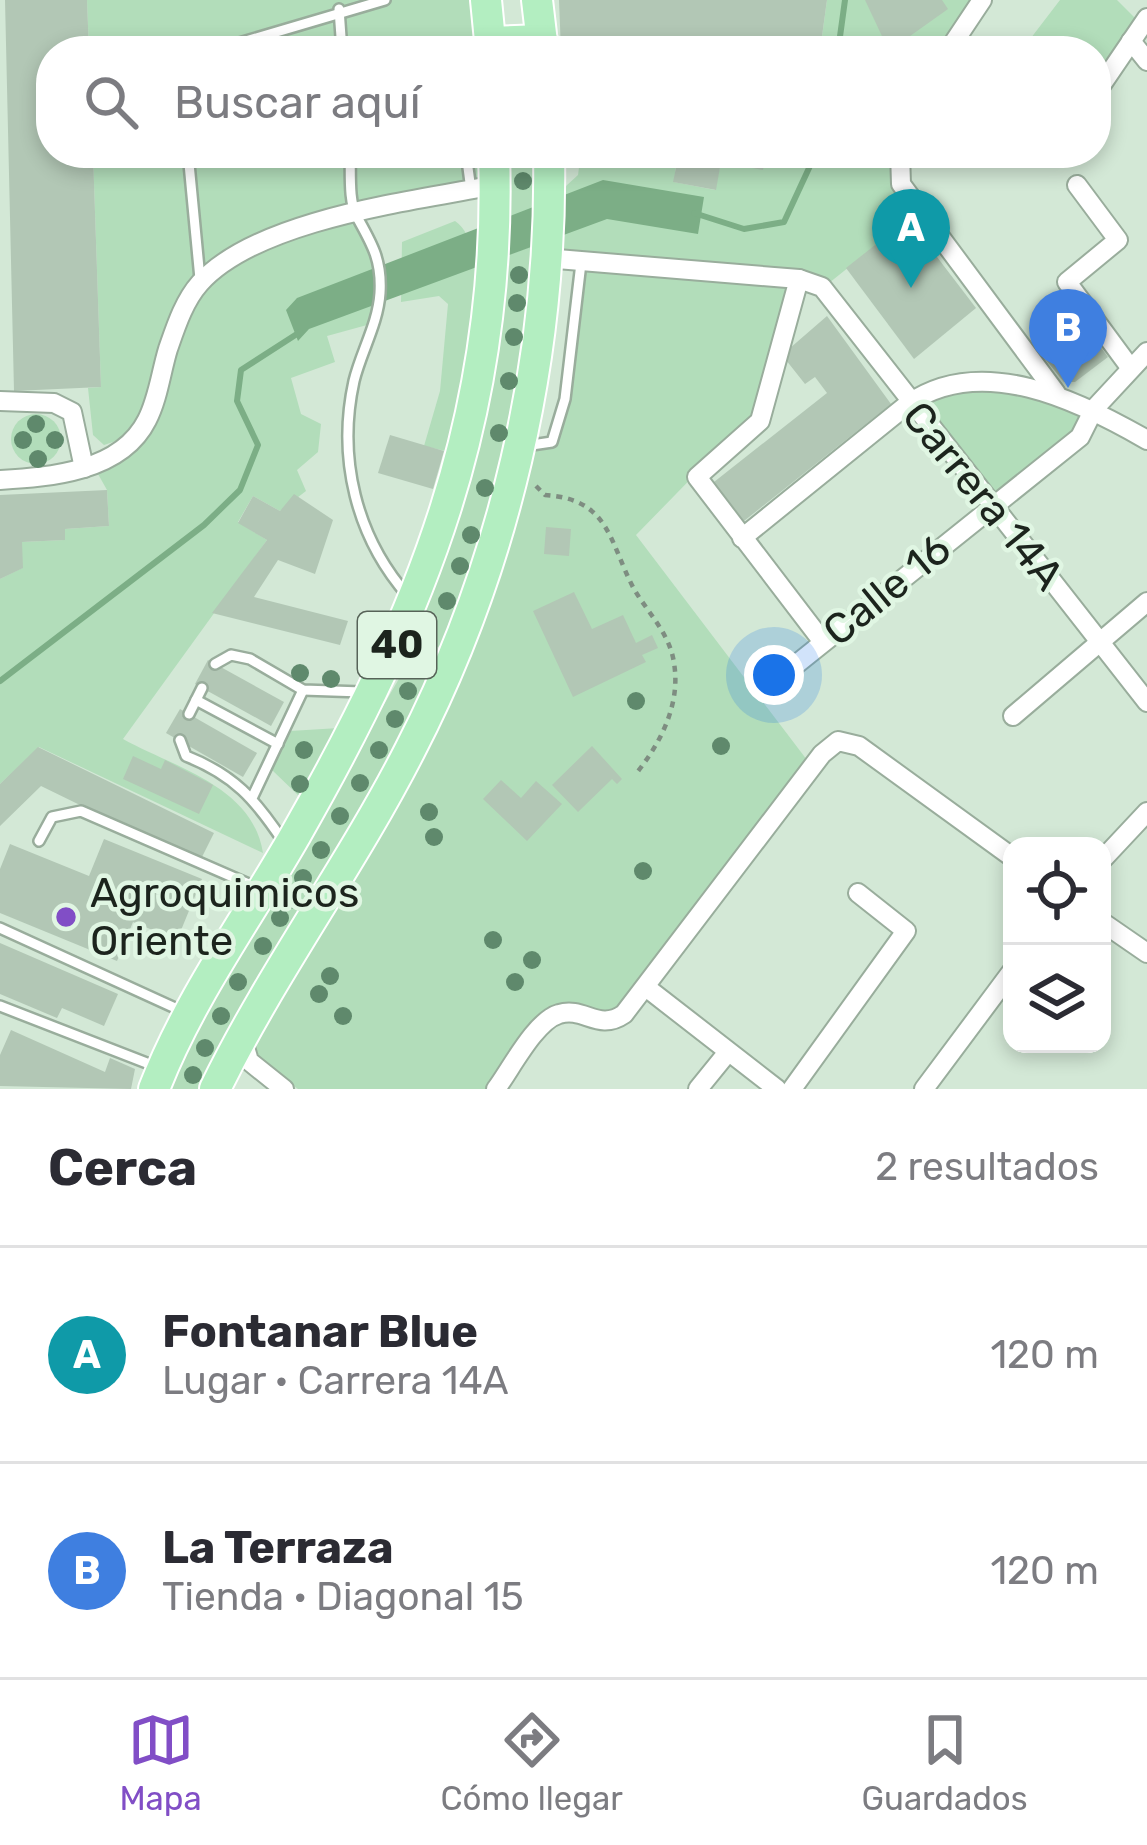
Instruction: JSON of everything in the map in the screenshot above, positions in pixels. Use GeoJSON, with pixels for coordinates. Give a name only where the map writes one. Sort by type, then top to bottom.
{"type":"FeatureCollection","features":[{"type":"Feature","properties":{"kind":"main road"},"geometry":{"type":"LineString","coordinates":[[486,0],[489,36]]}},
{"type":"Feature","properties":{"kind":"main road"},"geometry":{"type":"LineString","coordinates":[[537,0],[542,36]]}},
{"type":"Feature","properties":{"kind":"main road","name":"40"},"geometry":{"type":"LineString","coordinates":[[158,1079],[189,1014],[288,849],[374,692],[415,604],[462,456],[482,352],[483,188],[489,168]]}},
{"type":"Feature","properties":{"kind":"main road","name":"40"},"geometry":{"type":"LineString","coordinates":[[231,1076],[242,1037],[384,798],[448,666],[486,566],[517,455],[536,360],[548,168]]}},
{"type":"Feature","properties":{"kind":"main road","name":"40"},"geometry":{"type":"LineString","coordinates":[[396,646],[448,666]]}},
{"type":"Feature","properties":{"kind":"street"},"geometry":{"type":"LineString","coordinates":[[958,36],[982,0]]}},
{"type":"Feature","properties":{"kind":"street"},"geometry":{"type":"LineString","coordinates":[[1111,71],[1147,18]]}},
{"type":"Feature","properties":{"kind":"street"},"geometry":{"type":"LineString","coordinates":[[1131,41],[1147,61]]}},
{"type":"Feature","properties":{"kind":"street"},"geometry":{"type":"LineString","coordinates":[[901,168],[902,184],[1056,394]]}},
{"type":"Feature","properties":{"kind":"street"},"geometry":{"type":"LineString","coordinates":[[1077,185],[1118,241],[1067,282],[1130,366]]}},
{"type":"Feature","properties":{"kind":"street"},"geometry":{"type":"LineString","coordinates":[[0,480],[84,468],[119,452],[147,422],[178,319],[201,283],[240,252],[354,214],[483,188]]}},
{"type":"Feature","properties":{"kind":"street"},"geometry":{"type":"LineString","coordinates":[[544,258],[799,279],[760,421],[697,478],[823,642]]}},
{"type":"Feature","properties":{"kind":"street","name":"Carrera 14A"},"geometry":{"type":"LineString","coordinates":[[799,279],[822,287],[908,404],[1147,702]]}},
{"type":"Feature","properties":{"kind":"street","name":"Calle 16"},"geometry":{"type":"LineString","coordinates":[[778,679],[1080,437],[1094,409],[1147,352]]}},
{"type":"Feature","properties":{"kind":"street"},"geometry":{"type":"LineString","coordinates":[[742,538],[908,404],[930,389],[960,381],[1056,394],[1094,409],[1147,440]]}},
{"type":"Feature","properties":{"kind":"street"},"geometry":{"type":"LineString","coordinates":[[0,401],[54,403],[72,412],[84,468]]}},
{"type":"Feature","properties":{"kind":"street"},"geometry":{"type":"LineString","coordinates":[[1013,716],[1147,602]]}},
{"type":"Feature","properties":{"kind":"street"},"geometry":{"type":"LineString","coordinates":[[496,1089],[551,1017],[568,1012],[593,1022],[610,1022],[647,988],[822,754],[838,741],[859,746],[1003,850]]}},
{"type":"Feature","properties":{"kind":"street"},"geometry":{"type":"LineString","coordinates":[[1111,850],[1147,812]]}},
{"type":"Feature","properties":{"kind":"street"},"geometry":{"type":"LineString","coordinates":[[792,1089],[906,932],[858,893]]}},
{"type":"Feature","properties":{"kind":"street"},"geometry":{"type":"LineString","coordinates":[[1111,928],[1147,953]]}},
{"type":"Feature","properties":{"kind":"street"},"geometry":{"type":"LineString","coordinates":[[924,1089],[1003,983]]}},
{"type":"Feature","properties":{"kind":"street"},"geometry":{"type":"LineString","coordinates":[[647,988],[777,1089]]}},
{"type":"Feature","properties":{"kind":"street"},"geometry":{"type":"LineString","coordinates":[[698,1089],[728,1052]]}},
{"type":"Feature","properties":{"kind":"street"},"geometry":{"type":"LineString","coordinates":[[231,1076],[284,1089]]}},
{"type":"Feature","properties":{"kind":"lane"},"geometry":{"type":"LineString","coordinates":[[257,36],[339,9],[386,0]]}},
{"type":"Feature","properties":{"kind":"lane"},"geometry":{"type":"LineString","coordinates":[[339,9],[341,36]]}},
{"type":"Feature","properties":{"kind":"lane"},"geometry":{"type":"LineString","coordinates":[[190,168],[201,283]]}},
{"type":"Feature","properties":{"kind":"lane"},"geometry":{"type":"LineString","coordinates":[[351,168],[354,214],[372,236],[380,274],[378,308],[349,414],[355,496],[371,545],[415,604]]}},
{"type":"Feature","properties":{"kind":"lane"},"geometry":{"type":"LineString","coordinates":[[473,168],[483,188]]}},
{"type":"Feature","properties":{"kind":"lane"},"geometry":{"type":"LineString","coordinates":[[517,455],[553,442],[565,399],[581,261]]}},
{"type":"Feature","properties":{"kind":"lane"},"geometry":{"type":"LineString","coordinates":[[214,664],[230,655],[250,659],[303,690],[374,692]]}},
{"type":"Feature","properties":{"kind":"lane"},"geometry":{"type":"LineString","coordinates":[[189,714],[202,688]]}},
{"type":"Feature","properties":{"kind":"lane"},"geometry":{"type":"LineString","coordinates":[[254,796],[303,690]]}},
{"type":"Feature","properties":{"kind":"lane"},"geometry":{"type":"LineString","coordinates":[[196,700],[278,744]]}},
{"type":"Feature","properties":{"kind":"lane"},"geometry":{"type":"LineString","coordinates":[[180,740],[186,756],[212,766],[254,796],[288,849]]}},
{"type":"Feature","properties":{"kind":"lane"},"geometry":{"type":"LineString","coordinates":[[39,841],[52,818],[81,811],[263,890]]}},
{"type":"Feature","properties":{"kind":"lane"},"geometry":{"type":"LineString","coordinates":[[0,928],[189,1014]]}},
{"type":"Feature","properties":{"kind":"lane"},"geometry":{"type":"LineString","coordinates":[[0,1006],[158,1079]]}},
{"type":"Feature","properties":{"kind":"path"},"geometry":{"type":"LineString","coordinates":[[517,455],[545,495],[572,496],[608,525],[633,587],[666,638],[674,664],[666,729],[635,776]]}},
{"type":"Feature","properties":{"kind":"shaded area"},"geometry":{"type":"Polygon","coordinates":[[[87,0],[471,0],[476,36],[88,36],[87,0]]]}},
{"type":"Feature","properties":{"kind":"shaded area"},"geometry":{"type":"Polygon","coordinates":[[[827,0],[973,0],[949,36],[822,36],[827,0]]]}},
{"type":"Feature","properties":{"kind":"shaded area"},"geometry":{"type":"Polygon","coordinates":[[[1060,0],[1117,0],[1136,19],[1111,56],[1111,36],[1032,36],[1060,0]]]}},
{"type":"Feature","properties":{"kind":"shaded area"},"geometry":{"type":"Polygon","coordinates":[[[94,168],[482,168],[482,179],[347,207],[194,278],[170,315],[139,416],[119,440],[104,445],[93,435],[88,388],[101,387],[94,168]]]}},
{"type":"Feature","properties":{"kind":"shaded area"},"geometry":{"type":"Polygon","coordinates":[[[507,168],[535,168],[534,209],[508,218],[507,168]]]}},
{"type":"Feature","properties":{"kind":"shaded area"},"geometry":{"type":"Polygon","coordinates":[[[579,168],[676,168],[674,182],[715,190],[720,168],[893,168],[894,188],[914,215],[829,283],[802,270],[557,251],[566,186],[579,168]]]}},
{"type":"Feature","properties":{"kind":"shaded area"},"geometry":{"type":"Polygon","coordinates":[[[603,180],[704,197],[698,234],[607,219],[309,329],[298,341],[286,310],[297,298],[603,180]]]}},
{"type":"Feature","properties":{"kind":"shaded area"},"geometry":{"type":"Polygon","coordinates":[[[355,220],[373,271],[374,298],[367,325],[327,336],[335,362],[291,378],[301,414],[321,424],[318,452],[297,470],[306,491],[280,511],[253,496],[238,522],[267,540],[123,739],[227,795],[256,830],[263,853],[39,747],[0,784],[0,579],[22,568],[22,542],[64,540],[65,529],[109,526],[107,490],[98,474],[134,448],[159,417],[183,330],[211,285],[254,256],[355,220]]]}},
{"type":"Feature","properties":{"kind":"shaded area"},"geometry":{"type":"Polygon","coordinates":[[[455,221],[468,238],[476,295],[450,452],[424,446],[440,391],[448,304],[439,296],[401,302],[402,242],[455,221]]]}},
{"type":"Feature","properties":{"kind":"shaded area"},"geometry":{"type":"Polygon","coordinates":[[[532,246],[515,399],[494,500],[462,599],[441,646],[430,649],[421,643],[419,631],[474,460],[506,256],[532,246]]]}},
{"type":"Feature","properties":{"kind":"shaded area"},"geometry":{"type":"Polygon","coordinates":[[[585,270],[788,286],[753,415],[636,535],[807,760],[619,1007],[604,1010],[563,1004],[552,1008],[530,1026],[486,1089],[298,1089],[261,1062],[254,1043],[395,805],[531,452],[557,445],[570,400],[585,270]]]}},
{"type":"Feature","properties":{"kind":"shaded area"},"geometry":{"type":"Polygon","coordinates":[[[963,387],[1047,399],[1086,413],[1076,434],[990,499],[916,407],[963,387]]]}},
{"type":"Feature","properties":{"kind":"shaded area"},"geometry":{"type":"Polygon","coordinates":[[[36,414],[54,421],[61,439],[54,457],[36,464],[18,457],[11,439],[18,421],[36,414]]]}},
{"type":"Feature","properties":{"kind":"shaded area"},"geometry":{"type":"Polygon","coordinates":[[[407,665],[424,668],[425,689],[371,790],[201,1089],[168,1089],[200,1020],[407,665]]]}},
{"type":"Feature","properties":{"kind":"shaded area"},"geometry":{"type":"Polygon","coordinates":[[[339,728],[299,796],[272,770],[290,731],[339,728]]]}},
{"type":"Feature","properties":{"kind":"building"},"geometry":{"type":"Polygon","coordinates":[[[5,0],[87,0],[88,36],[36,36],[36,168],[94,168],[101,387],[14,391],[5,0]]]}},
{"type":"Feature","properties":{"kind":"building"},"geometry":{"type":"Polygon","coordinates":[[[559,0],[827,0],[822,36],[560,36],[559,0]]]}},
{"type":"Feature","properties":{"kind":"building"},"geometry":{"type":"Polygon","coordinates":[[[865,0],[942,0],[948,9],[910,36],[882,36],[865,0]]]}},
{"type":"Feature","properties":{"kind":"building"},"geometry":{"type":"Polygon","coordinates":[[[676,168],[720,168],[716,190],[673,182],[676,168]]]}},
{"type":"Feature","properties":{"kind":"building"},"geometry":{"type":"Polygon","coordinates":[[[908,219],[976,308],[914,359],[846,268],[908,219]]]}},
{"type":"Feature","properties":{"kind":"building"},"geometry":{"type":"Polygon","coordinates":[[[827,316],[891,404],[744,521],[714,482],[827,393],[815,377],[805,384],[782,355],[827,316]]]}},
{"type":"Feature","properties":{"kind":"building"},"geometry":{"type":"Polygon","coordinates":[[[1083,323],[1108,357],[1075,382],[1064,382],[1041,354],[1083,323]]]}},
{"type":"Feature","properties":{"kind":"building"},"geometry":{"type":"Polygon","coordinates":[[[390,435],[444,451],[433,489],[378,473],[390,435]]]}},
{"type":"Feature","properties":{"kind":"building"},"geometry":{"type":"Polygon","coordinates":[[[107,490],[109,526],[65,529],[65,540],[22,542],[23,568],[0,579],[0,495],[107,490]]]}},
{"type":"Feature","properties":{"kind":"building"},"geometry":{"type":"Polygon","coordinates":[[[294,494],[333,520],[315,574],[278,560],[254,597],[348,621],[340,645],[212,613],[267,540],[238,523],[253,496],[280,511],[294,494]]]}},
{"type":"Feature","properties":{"kind":"building"},"geometry":{"type":"Polygon","coordinates":[[[546,527],[571,529],[569,556],[544,554],[546,527]]]}},
{"type":"Feature","properties":{"kind":"building"},"geometry":{"type":"Polygon","coordinates":[[[574,592],[592,629],[623,615],[636,643],[652,635],[658,648],[642,655],[646,662],[573,697],[533,611],[574,592]]]}},
{"type":"Feature","properties":{"kind":"building"},"geometry":{"type":"Polygon","coordinates":[[[208,660],[284,702],[271,726],[195,684],[208,660]]]}},
{"type":"Feature","properties":{"kind":"building"},"geometry":{"type":"Polygon","coordinates":[[[180,709],[257,753],[243,777],[166,733],[180,709]]]}},
{"type":"Feature","properties":{"kind":"building"},"geometry":{"type":"Polygon","coordinates":[[[592,746],[622,779],[617,784],[612,779],[578,812],[552,785],[592,746]]]}},
{"type":"Feature","properties":{"kind":"building"},"geometry":{"type":"Polygon","coordinates":[[[38,747],[214,833],[201,859],[170,844],[168,848],[41,786],[0,826],[0,784],[38,747]]]}},
{"type":"Feature","properties":{"kind":"building"},"geometry":{"type":"Polygon","coordinates":[[[133,756],[161,769],[165,760],[213,785],[199,814],[123,779],[133,756]]]}},
{"type":"Feature","properties":{"kind":"building"},"geometry":{"type":"Polygon","coordinates":[[[501,780],[521,798],[536,781],[562,804],[527,841],[483,799],[501,780]]]}},
{"type":"Feature","properties":{"kind":"building"},"geometry":{"type":"Polygon","coordinates":[[[104,839],[202,879],[177,940],[133,922],[117,961],[0,913],[0,869],[10,844],[89,876],[104,839]]]}},
{"type":"Feature","properties":{"kind":"building"},"geometry":{"type":"Polygon","coordinates":[[[0,943],[118,994],[104,1026],[62,1008],[57,1018],[0,994],[0,943]]]}},
{"type":"Feature","properties":{"kind":"building"},"geometry":{"type":"Polygon","coordinates":[[[11,1030],[105,1072],[110,1058],[135,1069],[131,1089],[0,1086],[0,1055],[11,1030]]]}},
{"type":"Feature","properties":{"kind":"waterway"},"geometry":{"type":"LineString","coordinates":[[840,36],[845,0]]}},
{"type":"Feature","properties":{"kind":"waterway"},"geometry":{"type":"LineString","coordinates":[[694,213],[744,229],[784,222],[809,168]]}},
{"type":"Feature","properties":{"kind":"waterway"},"geometry":{"type":"LineString","coordinates":[[0,681],[204,525],[240,490],[258,445],[237,401],[241,370],[300,332]]}},
{"type":"Feature","properties":{"kind":"place","name":"Fontanar Blue"},"geometry":{"type":"Point","coordinates":[911,288]}},
{"type":"Feature","properties":{"kind":"place","name":"La Terraza"},"geometry":{"type":"Point","coordinates":[1068,388]}},
{"type":"Feature","properties":{"kind":"place","name":"Agroquimicos Oriente"},"geometry":{"type":"Point","coordinates":[66,917]}}]}
